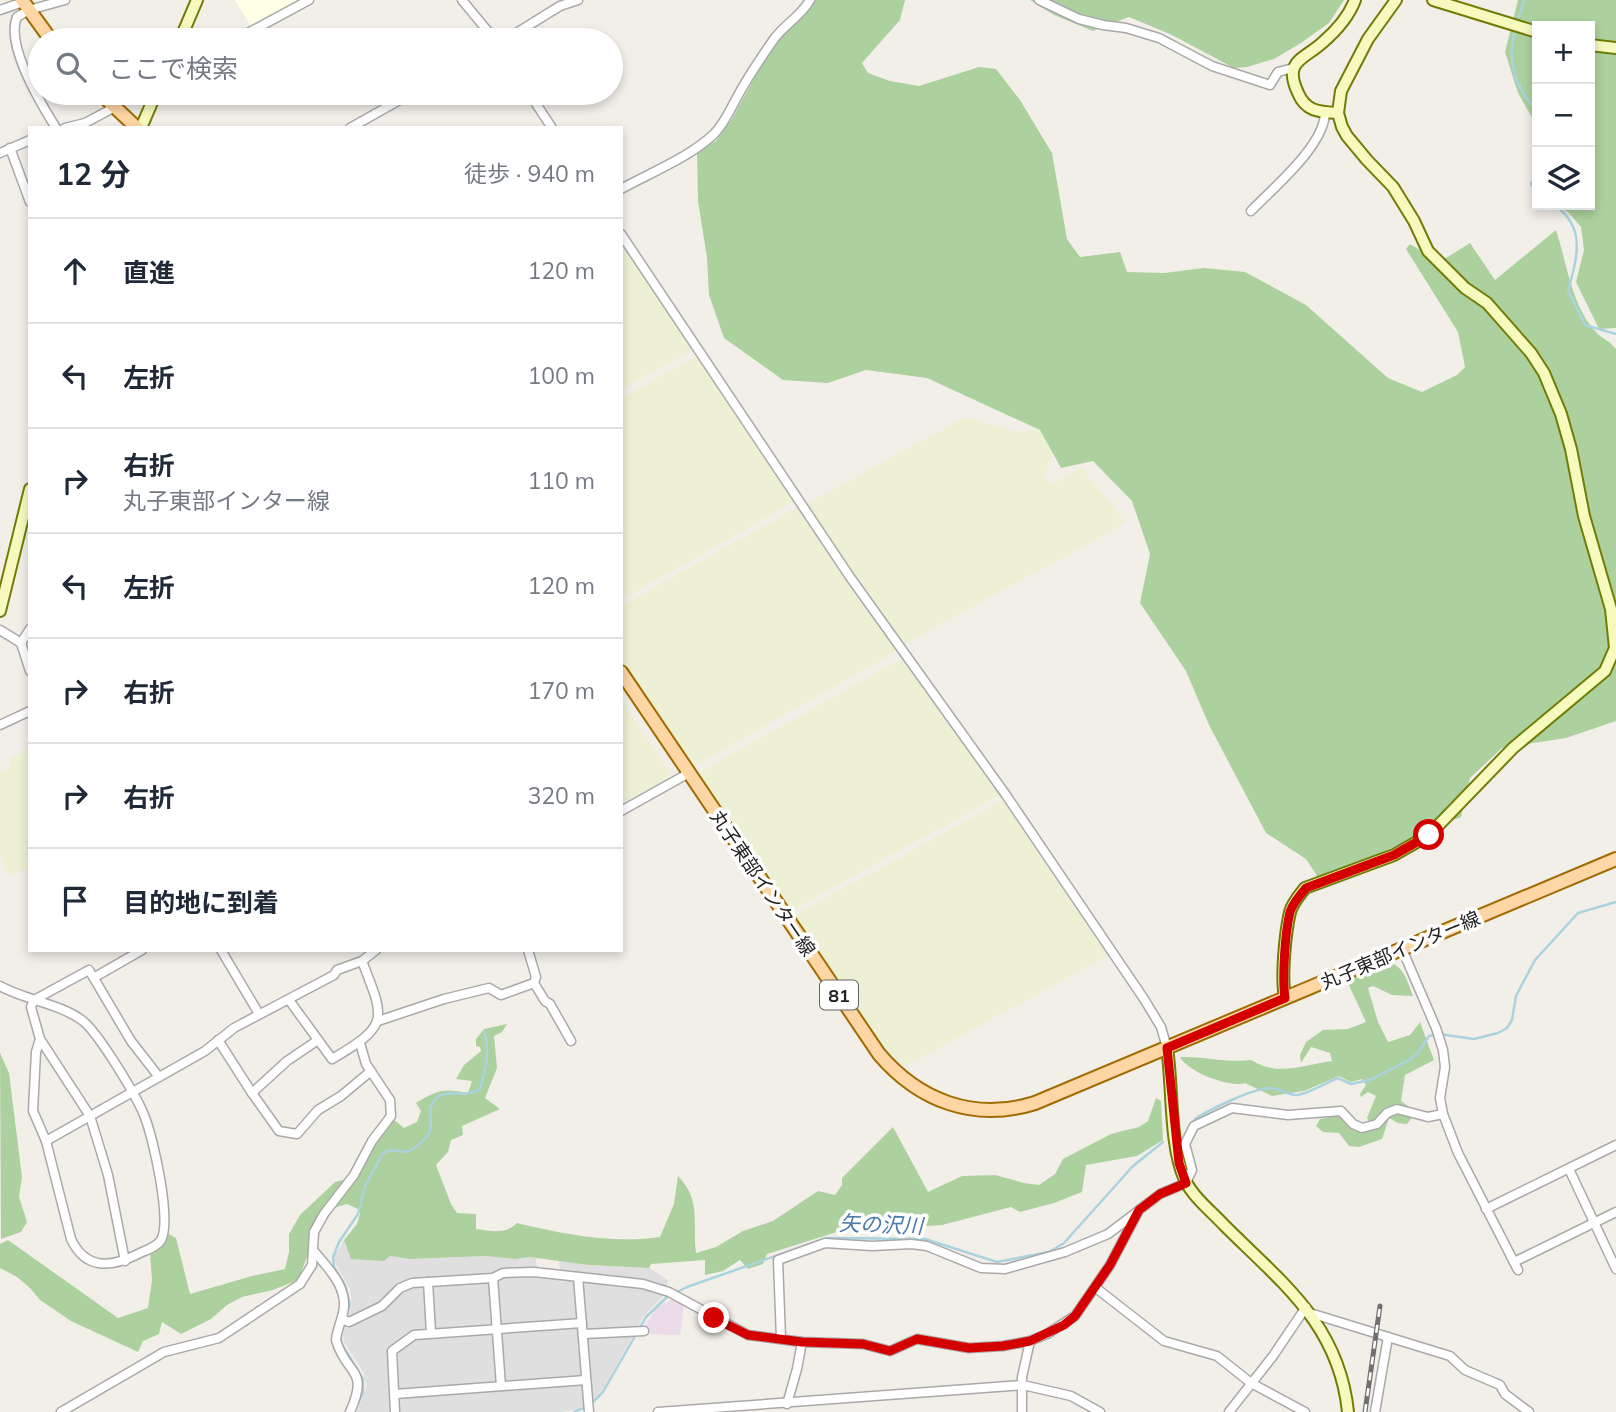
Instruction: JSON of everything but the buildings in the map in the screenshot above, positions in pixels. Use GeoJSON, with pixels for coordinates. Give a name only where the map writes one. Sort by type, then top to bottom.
{"type":"FeatureCollection","features":[{"type":"Feature","properties":{"kind":"main road"},"geometry":{"type":"LineString","coordinates":[[25,4],[42,28]]}},
{"type":"Feature","properties":{"kind":"main road"},"geometry":{"type":"LineString","coordinates":[[115,107],[137,126]]}},
{"type":"Feature","properties":{"kind":"main road","name":"丸子東部インター線"},"geometry":{"type":"LineString","coordinates":[[623,675],[880,1054],[897,1075],[920,1090],[967,1108],[1018,1108],[1045,1099],[1616,859]]}},
{"type":"Feature","properties":{"kind":"street"},"geometry":{"type":"LineString","coordinates":[[0,10],[25,4],[65,0]]}},
{"type":"Feature","properties":{"kind":"street"},"geometry":{"type":"LineString","coordinates":[[185,28],[197,0]]}},
{"type":"Feature","properties":{"kind":"street"},"geometry":{"type":"LineString","coordinates":[[257,28],[309,0]]}},
{"type":"Feature","properties":{"kind":"street"},"geometry":{"type":"LineString","coordinates":[[462,0],[485,28]]}},
{"type":"Feature","properties":{"kind":"street"},"geometry":{"type":"LineString","coordinates":[[524,28],[560,6],[578,0]]}},
{"type":"Feature","properties":{"kind":"street"},"geometry":{"type":"LineString","coordinates":[[623,188],[697,147],[714,134],[727,118],[734,102],[774,40],[783,28],[804,10],[810,0]]}},
{"type":"Feature","properties":{"kind":"street"},"geometry":{"type":"LineString","coordinates":[[1040,0],[1079,19],[1126,28],[1159,38],[1212,66],[1252,81],[1270,85],[1278,72],[1293,68]]}},
{"type":"Feature","properties":{"kind":"street"},"geometry":{"type":"LineString","coordinates":[[1338,113],[1316,112],[1304,104],[1293,82],[1293,68],[1302,55],[1321,45],[1332,34],[1351,11],[1355,0]]}},
{"type":"Feature","properties":{"kind":"street"},"geometry":{"type":"LineString","coordinates":[[1433,0],[1532,30]]}},
{"type":"Feature","properties":{"kind":"street"},"geometry":{"type":"LineString","coordinates":[[1285,998],[1283,973],[1290,912],[1296,899],[1306,888],[1394,855],[1429,835],[1513,748],[1605,671],[1615,648],[1611,609],[1584,516],[1562,414],[1544,373],[1531,353],[1487,303],[1465,288],[1428,251],[1414,221],[1393,187],[1347,136],[1338,113],[1341,91],[1349,74],[1368,39],[1394,1]]}},
{"type":"Feature","properties":{"kind":"street"},"geometry":{"type":"LineString","coordinates":[[25,4],[16,19],[15,37],[28,75]]}},
{"type":"Feature","properties":{"kind":"street"},"geometry":{"type":"LineString","coordinates":[[1595,46],[1616,48]]}},
{"type":"Feature","properties":{"kind":"street"},"geometry":{"type":"LineString","coordinates":[[43,105],[55,126]]}},
{"type":"Feature","properties":{"kind":"street"},"geometry":{"type":"LineString","coordinates":[[140,126],[150,105]]}},
{"type":"Feature","properties":{"kind":"street"},"geometry":{"type":"LineString","coordinates":[[354,126],[391,105]]}},
{"type":"Feature","properties":{"kind":"street"},"geometry":{"type":"LineString","coordinates":[[537,105],[551,126]]}},
{"type":"Feature","properties":{"kind":"street"},"geometry":{"type":"LineString","coordinates":[[73,126],[85,123],[115,107]]}},
{"type":"Feature","properties":{"kind":"street"},"geometry":{"type":"LineString","coordinates":[[1251,211],[1318,139],[1325,123],[1325,113]]}},
{"type":"Feature","properties":{"kind":"street"},"geometry":{"type":"LineString","coordinates":[[0,153],[28,141]]}},
{"type":"Feature","properties":{"kind":"street"},"geometry":{"type":"LineString","coordinates":[[10,148],[28,197]]}},
{"type":"Feature","properties":{"kind":"street"},"geometry":{"type":"LineString","coordinates":[[623,237],[850,577],[1006,795],[1144,999],[1161,1027],[1167,1048],[1179,1163],[1186,1183],[1287,1285],[1308,1310],[1324,1334],[1339,1367],[1348,1412]]}},
{"type":"Feature","properties":{"kind":"street"},"geometry":{"type":"LineString","coordinates":[[0,611],[28,497]]}},
{"type":"Feature","properties":{"kind":"street"},"geometry":{"type":"LineString","coordinates":[[0,630],[21,643],[28,665]]}},
{"type":"Feature","properties":{"kind":"street"},"geometry":{"type":"LineString","coordinates":[[21,643],[28,632]]}},
{"type":"Feature","properties":{"kind":"street"},"geometry":{"type":"LineString","coordinates":[[0,725],[28,712]]}},
{"type":"Feature","properties":{"kind":"street"},"geometry":{"type":"LineString","coordinates":[[623,810],[689,773]]}},
{"type":"Feature","properties":{"kind":"street"},"geometry":{"type":"LineString","coordinates":[[1402,949],[1443,1050],[1445,1067],[1440,1098],[1443,1114],[1458,1153],[1516,1266],[1616,1212]]}},
{"type":"Feature","properties":{"kind":"street"},"geometry":{"type":"LineString","coordinates":[[95,977],[139,952]]}},
{"type":"Feature","properties":{"kind":"street"},"geometry":{"type":"LineString","coordinates":[[222,952],[259,1014]]}},
{"type":"Feature","properties":{"kind":"street"},"geometry":{"type":"LineString","coordinates":[[46,1141],[205,1051],[234,1028],[334,975],[337,970],[362,961],[373,952]]}},
{"type":"Feature","properties":{"kind":"street"},"geometry":{"type":"LineString","coordinates":[[529,952],[536,977],[534,983],[572,1041]]}},
{"type":"Feature","properties":{"kind":"street"},"geometry":{"type":"LineString","coordinates":[[289,1000],[332,1059],[369,1036],[378,1021],[379,1004],[362,961]]}},
{"type":"Feature","properties":{"kind":"street"},"geometry":{"type":"LineString","coordinates":[[125,1261],[108,1175],[90,1116],[40,1039],[32,1007],[34,1000],[89,970],[131,1041],[159,1077]]}},
{"type":"Feature","properties":{"kind":"street"},"geometry":{"type":"LineString","coordinates":[[378,1021],[444,999],[489,988],[501,995],[534,983]]}},
{"type":"Feature","properties":{"kind":"street"},"geometry":{"type":"LineString","coordinates":[[0,986],[72,1014],[85,1022],[132,1092],[145,1117],[164,1194],[162,1238],[156,1245],[125,1261],[112,1264],[93,1262],[76,1248],[46,1141],[33,1111],[36,1052],[40,1039]]}},
{"type":"Feature","properties":{"kind":"street"},"geometry":{"type":"LineString","coordinates":[[218,1040],[279,1131],[297,1133],[318,1110],[341,1096],[371,1071]]}},
{"type":"Feature","properties":{"kind":"street"},"geometry":{"type":"LineString","coordinates":[[251,1093],[286,1061],[318,1040]]}},
{"type":"Feature","properties":{"kind":"street"},"geometry":{"type":"LineString","coordinates":[[61,1412],[164,1352],[219,1338],[300,1284],[312,1265],[314,1232],[391,1116],[390,1100],[366,1064],[359,1043]]}},
{"type":"Feature","properties":{"kind":"street"},"geometry":{"type":"LineString","coordinates":[[781,1339],[778,1259],[825,1243],[872,1247],[911,1244],[927,1246],[981,1268],[1005,1269],[1065,1252],[1108,1234],[1160,1194],[1186,1183],[1192,1170],[1185,1144],[1194,1126],[1232,1108],[1288,1115],[1341,1111],[1353,1124],[1362,1128],[1377,1124],[1387,1113],[1397,1109],[1428,1116],[1443,1114]]}},
{"type":"Feature","properties":{"kind":"street"},"geometry":{"type":"LineString","coordinates":[[1486,1209],[1616,1145]]}},
{"type":"Feature","properties":{"kind":"street"},"geometry":{"type":"LineString","coordinates":[[1569,1169],[1616,1269]]}},
{"type":"Feature","properties":{"kind":"street"},"geometry":{"type":"LineString","coordinates":[[344,1320],[349,1322],[382,1306],[400,1288],[412,1283],[493,1278],[516,1272],[643,1284],[669,1292],[748,1335],[802,1342],[863,1344],[890,1351],[917,1339],[969,1348],[1003,1346],[1030,1341],[1070,1321],[1096,1288],[1139,1210]]}},
{"type":"Feature","properties":{"kind":"street"},"geometry":{"type":"LineString","coordinates":[[313,1250],[341,1286],[344,1298],[344,1320],[336,1340],[357,1375],[359,1386],[350,1412]]}},
{"type":"Feature","properties":{"kind":"street"},"geometry":{"type":"LineString","coordinates":[[493,1278],[500,1386]]}},
{"type":"Feature","properties":{"kind":"street"},"geometry":{"type":"LineString","coordinates":[[578,1278],[589,1408]]}},
{"type":"Feature","properties":{"kind":"street"},"geometry":{"type":"LineString","coordinates":[[428,1282],[431,1333]]}},
{"type":"Feature","properties":{"kind":"street"},"geometry":{"type":"LineString","coordinates":[[1096,1288],[1164,1341],[1217,1356],[1251,1383],[1305,1412]]}},
{"type":"Feature","properties":{"kind":"street"},"geometry":{"type":"LineString","coordinates":[[1308,1310],[1450,1356],[1465,1370],[1500,1385],[1505,1394],[1529,1412]]}},
{"type":"Feature","properties":{"kind":"street"},"geometry":{"type":"LineString","coordinates":[[1228,1412],[1308,1310]]}},
{"type":"Feature","properties":{"kind":"street"},"geometry":{"type":"LineString","coordinates":[[396,1412],[393,1349],[414,1335],[582,1323]]}},
{"type":"Feature","properties":{"kind":"street"},"geometry":{"type":"LineString","coordinates":[[584,1334],[640,1331]]}},
{"type":"Feature","properties":{"kind":"street"},"geometry":{"type":"LineString","coordinates":[[1375,1412],[1388,1337]]}},
{"type":"Feature","properties":{"kind":"street"},"geometry":{"type":"LineString","coordinates":[[1022,1412],[1022,1377],[1030,1341]]}},
{"type":"Feature","properties":{"kind":"street"},"geometry":{"type":"LineString","coordinates":[[787,1404],[802,1342]]}},
{"type":"Feature","properties":{"kind":"street"},"geometry":{"type":"LineString","coordinates":[[395,1394],[586,1380]]}},
{"type":"Feature","properties":{"kind":"street"},"geometry":{"type":"LineString","coordinates":[[658,1412],[747,1409],[1023,1385],[1071,1396],[1100,1412]]}},
{"type":"Feature","properties":{"kind":"shaded area"},"geometry":{"type":"Polygon","coordinates":[[[235,0],[298,0],[251,26],[235,0]]]}},
{"type":"Feature","properties":{"kind":"shaded area"},"geometry":{"type":"Polygon","coordinates":[[[623,243],[695,348],[623,389],[623,243]]]}},
{"type":"Feature","properties":{"kind":"shaded area"},"geometry":{"type":"Polygon","coordinates":[[[700,354],[795,501],[623,599],[623,397],[700,354]]]}},
{"type":"Feature","properties":{"kind":"shaded area"},"geometry":{"type":"Polygon","coordinates":[[[965,417],[1015,431],[1040,430],[1053,455],[1044,477],[1052,484],[1081,467],[1126,523],[901,646],[805,505],[965,417]]]}},
{"type":"Feature","properties":{"kind":"shaded area"},"geometry":{"type":"Polygon","coordinates":[[[798,507],[846,582],[897,651],[693,767],[623,665],[623,605],[798,507]]]}},
{"type":"Feature","properties":{"kind":"shaded area"},"geometry":{"type":"Polygon","coordinates":[[[903,658],[1000,795],[790,911],[698,773],[903,658]]]}},
{"type":"Feature","properties":{"kind":"shaded area"},"geometry":{"type":"Polygon","coordinates":[[[623,702],[670,773],[667,779],[623,803],[623,702]]]}},
{"type":"Feature","properties":{"kind":"shaded area"},"geometry":{"type":"Polygon","coordinates":[[[28,746],[28,867],[10,877],[0,857],[0,771],[9,769],[10,758],[28,746]]]}},
{"type":"Feature","properties":{"kind":"shaded area"},"geometry":{"type":"Polygon","coordinates":[[[1004,800],[1109,955],[902,1068],[886,1057],[793,916],[1004,800]]]}},
{"type":"Feature","properties":{"kind":"shaded area"},"geometry":{"type":"Polygon","coordinates":[[[344,1240],[351,1259],[390,1256],[410,1259],[529,1257],[536,1258],[537,1270],[560,1272],[559,1260],[589,1265],[649,1268],[668,1280],[665,1294],[643,1317],[603,1390],[591,1402],[578,1409],[562,1412],[357,1412],[367,1386],[363,1372],[344,1342],[343,1334],[352,1304],[350,1289],[334,1261],[334,1256],[344,1240]]]}},
{"type":"Feature","properties":{"kind":"shaded area"},"geometry":{"type":"Polygon","coordinates":[[[674,1298],[684,1304],[680,1335],[640,1334],[657,1308],[674,1298]]]}},
{"type":"Feature","properties":{"kind":"green space"},"geometry":{"type":"Polygon","coordinates":[[[806,0],[905,0],[900,20],[862,63],[868,73],[890,81],[919,86],[979,67],[996,69],[1020,100],[1052,153],[1067,239],[1080,257],[1120,252],[1127,272],[1164,273],[1204,268],[1245,272],[1306,305],[1388,378],[1422,392],[1457,375],[1465,367],[1458,332],[1406,249],[1410,244],[1425,253],[1428,251],[1446,258],[1470,243],[1495,280],[1556,230],[1581,309],[1596,332],[1616,349],[1616,721],[1566,738],[1502,748],[1470,778],[1461,817],[1321,882],[1306,859],[1266,833],[1209,725],[1186,671],[1140,603],[1150,554],[1132,501],[1093,461],[1061,468],[1040,430],[927,378],[866,370],[828,383],[783,380],[724,338],[709,295],[707,258],[698,201],[697,151],[716,141],[732,119],[767,55],[806,0]]]}},
{"type":"Feature","properties":{"kind":"green space"},"geometry":{"type":"Polygon","coordinates":[[[1030,0],[1344,0],[1329,23],[1301,43],[1274,59],[1234,68],[1172,35],[1129,17],[1093,31],[1054,15],[1030,0]]]}},
{"type":"Feature","properties":{"kind":"green space"},"geometry":{"type":"Polygon","coordinates":[[[1518,0],[1616,0],[1616,328],[1599,329],[1576,282],[1584,250],[1581,227],[1563,210],[1595,210],[1595,21],[1532,21],[1532,117],[1518,93],[1505,52],[1518,0]]]}},
{"type":"Feature","properties":{"kind":"green space"},"geometry":{"type":"Polygon","coordinates":[[[1387,962],[1401,970],[1413,996],[1392,995],[1373,986],[1368,988],[1378,1022],[1388,1042],[1410,1035],[1420,1022],[1434,1060],[1405,1075],[1401,1101],[1416,1112],[1407,1124],[1389,1118],[1382,1139],[1359,1147],[1349,1146],[1339,1133],[1323,1132],[1316,1126],[1320,1119],[1337,1115],[1364,1133],[1371,1125],[1367,1118],[1376,1096],[1368,1092],[1361,1097],[1366,1085],[1362,1079],[1351,1082],[1339,1076],[1304,1091],[1272,1096],[1245,1083],[1229,1083],[1210,1078],[1191,1068],[1180,1057],[1251,1060],[1281,1069],[1332,1061],[1330,1053],[1311,1047],[1301,1063],[1300,1055],[1306,1042],[1323,1030],[1348,1029],[1366,1022],[1346,979],[1387,962]]]}},
{"type":"Feature","properties":{"kind":"green space"},"geometry":{"type":"Polygon","coordinates":[[[507,1024],[502,1032],[494,1036],[497,1068],[485,1098],[500,1109],[462,1126],[463,1135],[451,1140],[448,1152],[436,1165],[457,1213],[476,1214],[476,1229],[503,1231],[517,1223],[606,1239],[660,1237],[674,1204],[678,1176],[686,1185],[693,1203],[696,1253],[716,1247],[743,1231],[773,1221],[818,1191],[835,1195],[842,1185],[842,1178],[893,1127],[928,1192],[962,1176],[995,1175],[1039,1185],[1055,1174],[1063,1159],[1111,1134],[1139,1127],[1148,1121],[1156,1098],[1161,1101],[1163,1140],[1137,1156],[1086,1165],[1082,1192],[1054,1203],[1020,1212],[1011,1207],[942,1225],[837,1232],[767,1254],[763,1264],[748,1269],[740,1260],[723,1271],[705,1275],[705,1260],[651,1264],[649,1268],[589,1265],[529,1257],[410,1259],[390,1256],[384,1261],[351,1259],[344,1240],[357,1224],[360,1214],[358,1209],[347,1204],[324,1211],[309,1230],[308,1255],[298,1280],[273,1290],[242,1297],[227,1305],[211,1319],[181,1334],[162,1322],[159,1334],[143,1341],[138,1352],[71,1321],[40,1300],[17,1277],[0,1268],[0,1244],[8,1240],[118,1318],[148,1308],[152,1280],[150,1253],[163,1245],[165,1232],[176,1238],[190,1294],[285,1269],[289,1234],[300,1215],[335,1182],[354,1177],[393,1119],[404,1128],[417,1122],[421,1111],[416,1103],[423,1099],[441,1091],[468,1093],[472,1081],[456,1079],[464,1065],[481,1051],[480,1047],[476,1046],[476,1039],[484,1029],[507,1024]]]}},
{"type":"Feature","properties":{"kind":"green space"},"geometry":{"type":"Polygon","coordinates":[[[0,1053],[9,1073],[22,1177],[19,1197],[27,1222],[21,1232],[1,1239],[0,1053]]]}},
{"type":"Feature","properties":{"kind":"waterway"},"geometry":{"type":"LineString","coordinates":[[1517,24],[1524,0]]}},
{"type":"Feature","properties":{"kind":"waterway"},"geometry":{"type":"LineString","coordinates":[[1515,30],[1512,51],[1514,72],[1532,104]]}},
{"type":"Feature","properties":{"kind":"waterway"},"geometry":{"type":"LineString","coordinates":[[1560,210],[1571,223],[1577,244],[1568,291],[1585,325],[1616,334]]}},
{"type":"Feature","properties":{"kind":"waterway","name":"矢の沢川"},"geometry":{"type":"LineString","coordinates":[[1195,1119],[1254,1091],[1275,1088],[1298,1095],[1338,1078],[1351,1084],[1370,1080],[1409,1060],[1417,1054],[1429,1036],[1439,1034],[1474,1039],[1498,1033],[1507,1028],[1512,1020],[1516,996],[1535,960],[1578,913],[1616,902]]}},
{"type":"Feature","properties":{"kind":"waterway"},"geometry":{"type":"LineString","coordinates":[[354,1412],[363,1393],[363,1379],[341,1343],[350,1304],[345,1285],[334,1267],[333,1257],[339,1242],[358,1214],[365,1186],[383,1153],[392,1150],[407,1152],[424,1140],[431,1128],[431,1107],[439,1096],[474,1092],[480,1088],[487,1046],[484,1031]]}},
{"type":"Feature","properties":{"kind":"waterway","name":"矢の沢川"},"geometry":{"type":"LineString","coordinates":[[592,1403],[603,1392],[646,1317],[667,1297],[687,1287],[827,1238],[925,1239],[997,1262],[1049,1252],[1064,1243],[1133,1166],[1163,1142]]}},
{"type":"Feature","properties":{"kind":"waterway","name":"矢の沢川"},"geometry":{"type":"LineString","coordinates":[[574,1412],[586,1407]]}},
{"type":"Feature","properties":{"kind":"railway"},"geometry":{"type":"LineString","coordinates":[[1365,1412],[1380,1306]]}},
{"type":"Feature","properties":{"kind":"route"},"geometry":{"type":"LineString","coordinates":[[714,1318],[748,1335],[802,1342],[863,1344],[890,1351],[917,1339],[969,1348],[1003,1346],[1030,1341],[1064,1325],[1075,1316],[1096,1288],[1139,1210],[1160,1194],[1186,1183],[1175,1139],[1167,1048],[1285,998],[1283,973],[1290,912],[1296,899],[1306,888],[1394,855],[1429,835]]}}]}
